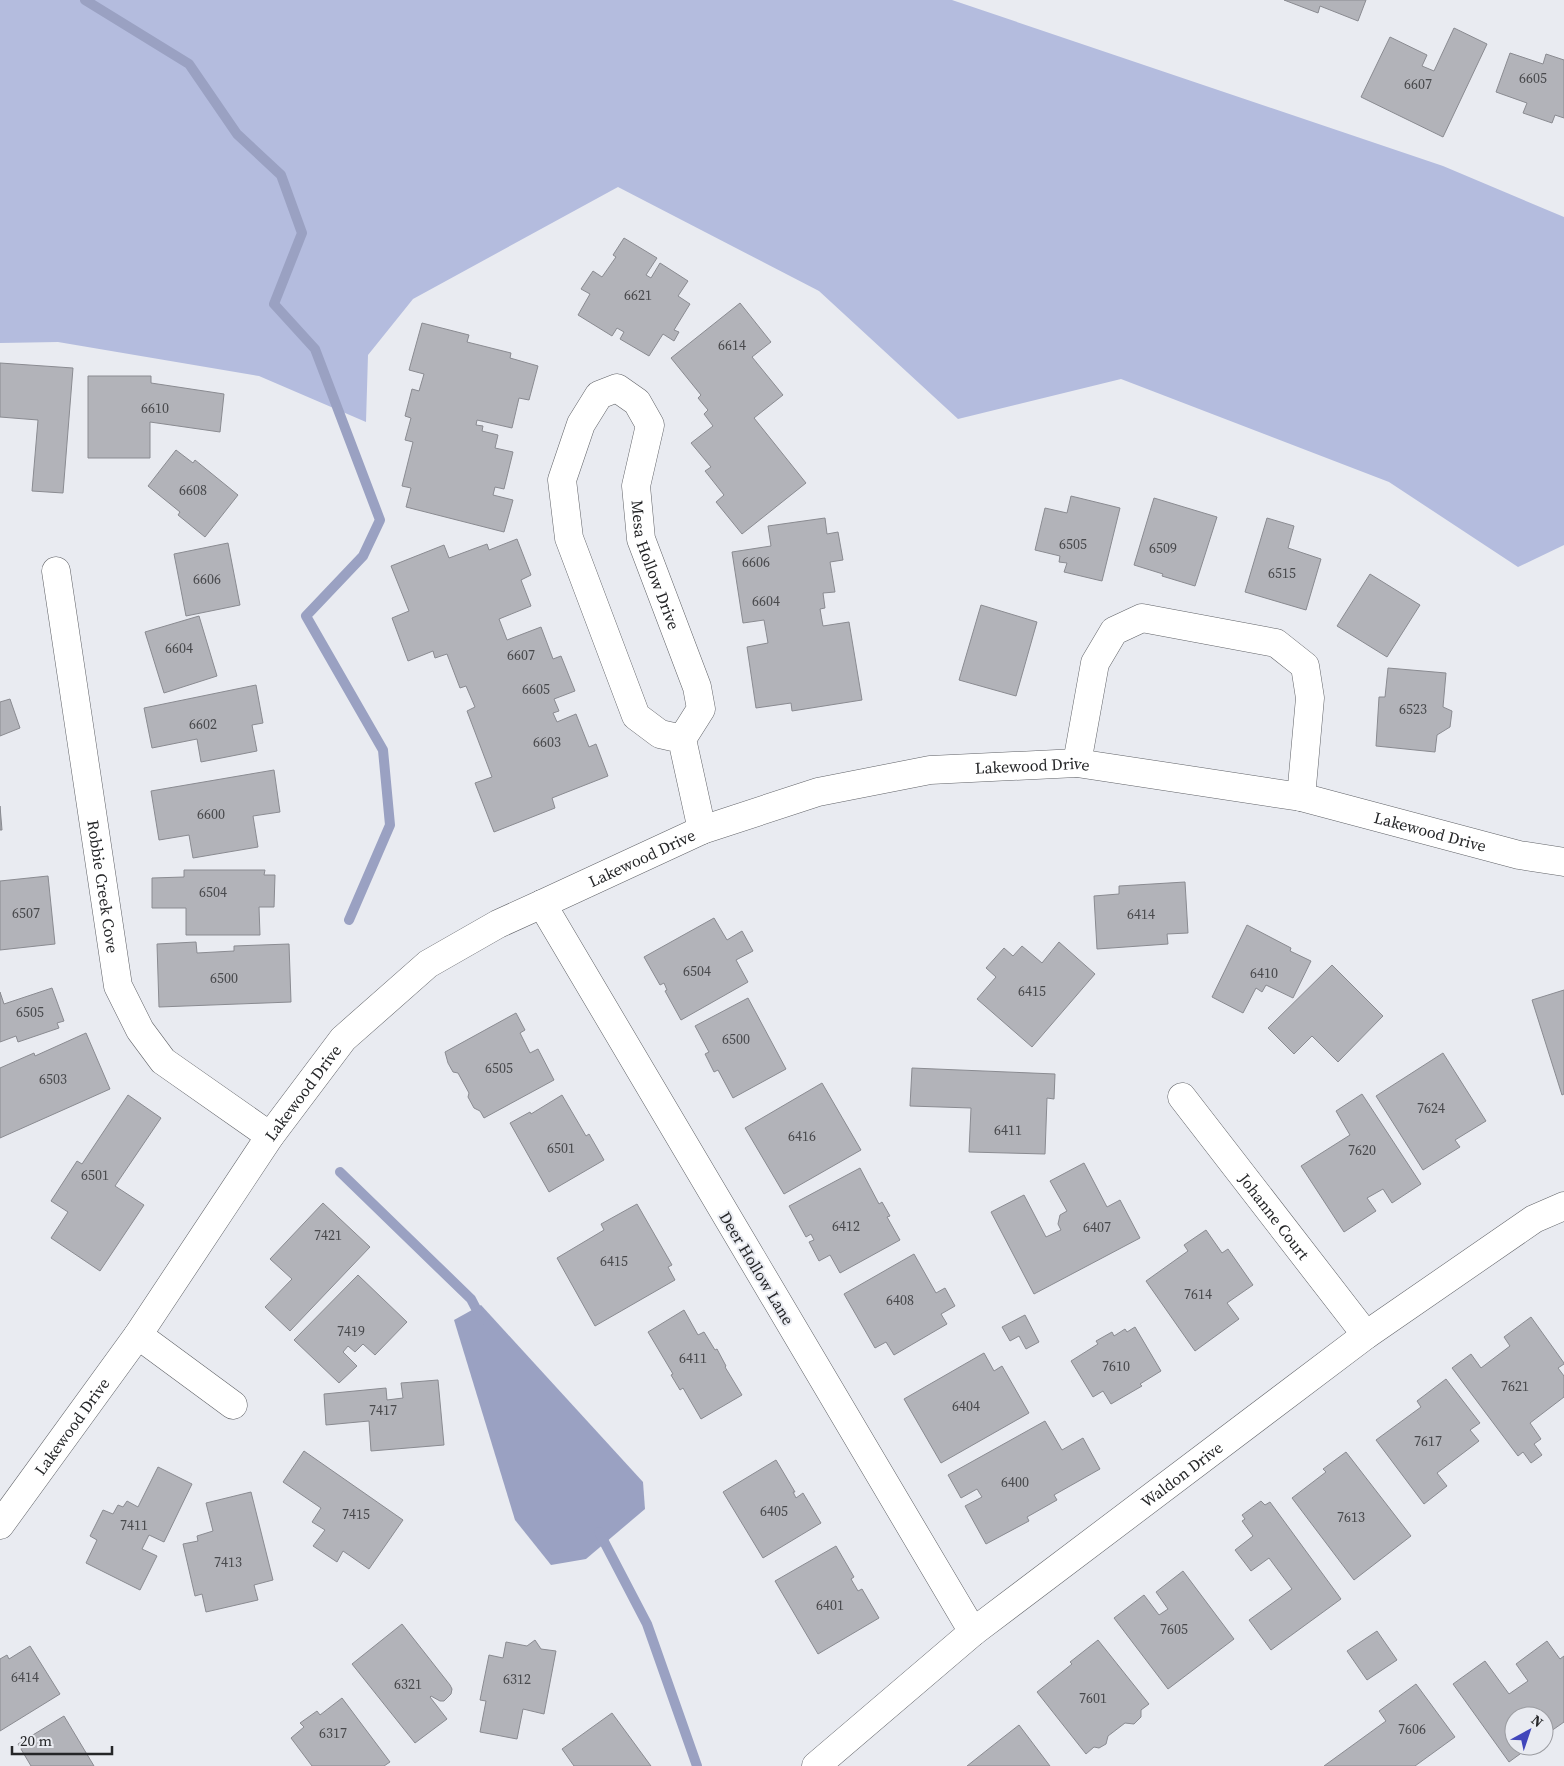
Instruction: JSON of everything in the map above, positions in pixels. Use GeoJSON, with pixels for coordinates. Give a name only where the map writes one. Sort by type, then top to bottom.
{"type":"FeatureCollection","features":[{"type":"Feature","properties":{"kind":"street","name":"Mesa Hollow Drive"},"geometry":{"type":"LineString","coordinates":[[617,388],[637,402],[650,425],[636,486],[640,539],[697,687],[701,709],[682,739],[660,734],[636,716],[569,538],[562,480],[581,424],[599,395],[617,388]]}},
{"type":"Feature","properties":{"kind":"street","name":"Robbie Creek Cove"},"geometry":{"type":"LineString","coordinates":[[56,571],[118,986],[140,1030],[163,1061],[270,1136]]}},
{"type":"Feature","properties":{"kind":"street"},"geometry":{"type":"LineString","coordinates":[[1077,763],[1095,663],[1114,631],[1142,618],[1276,643],[1305,666],[1310,698],[1301,797]]}},
{"type":"Feature","properties":{"kind":"street"},"geometry":{"type":"LineString","coordinates":[[682,739],[702,830]]}},
{"type":"Feature","properties":{"kind":"street","name":"Lakewood Drive"},"geometry":{"type":"LineString","coordinates":[[0,1525],[138,1335],[270,1136],[343,1039],[428,964],[498,924],[702,830],[818,792],[930,770],[1077,763],[1301,797],[1518,855],[1564,862]]}},
{"type":"Feature","properties":{"kind":"street","name":"Deer Hollow Lane"},"geometry":{"type":"LineString","coordinates":[[542,904],[972,1632]]}},
{"type":"Feature","properties":{"kind":"street","name":"Johanne Court"},"geometry":{"type":"LineString","coordinates":[[1182,1097],[1366,1336]]}},
{"type":"Feature","properties":{"kind":"street","name":"Waldon Drive"},"geometry":{"type":"LineString","coordinates":[[816,1766],[972,1632],[1366,1336],[1534,1219],[1564,1206]]}},
{"type":"Feature","properties":{"kind":"street"},"geometry":{"type":"LineString","coordinates":[[138,1335],[233,1405]]}},
{"type":"Feature","properties":{"kind":"shaded area"},"geometry":{"type":"Polygon","coordinates":[[[0,0],[952,0],[1443,166],[1564,217],[1564,545],[1518,567],[1389,482],[1121,379],[958,419],[819,291],[618,187],[413,299],[368,355],[366,422],[259,376],[58,342],[0,343],[0,0]]]}},
{"type":"Feature","properties":{"kind":"shaded area"},"geometry":{"type":"Polygon","coordinates":[[[481,1305],[643,1482],[645,1509],[586,1559],[551,1565],[515,1520],[454,1320],[481,1305]]]}},
{"type":"Feature","properties":{"kind":"building"},"geometry":{"type":"Polygon","coordinates":[[[1284,0],[1366,0],[1358,21],[1320,6],[1318,13],[1284,0]]]}},
{"type":"Feature","properties":{"kind":"building"},"geometry":{"type":"Polygon","coordinates":[[[1454,28],[1487,44],[1443,137],[1361,97],[1390,37],[1427,55],[1422,66],[1434,71],[1454,28]]]}},
{"type":"Feature","properties":{"kind":"building"},"geometry":{"type":"Polygon","coordinates":[[[1510,53],[1543,64],[1546,54],[1564,60],[1564,118],[1555,115],[1552,123],[1523,113],[1527,103],[1496,92],[1510,53]]]}},
{"type":"Feature","properties":{"kind":"building"},"geometry":{"type":"Polygon","coordinates":[[[624,238],[657,258],[646,275],[651,278],[660,263],[688,281],[678,296],[690,304],[674,330],[679,332],[674,341],[663,334],[649,356],[620,339],[624,332],[617,328],[612,336],[578,315],[590,294],[581,289],[593,271],[602,277],[616,257],[613,255],[624,238]]]}},
{"type":"Feature","properties":{"kind":"building"},"geometry":{"type":"Polygon","coordinates":[[[740,303],[771,342],[752,357],[783,395],[754,418],[806,483],[742,534],[716,502],[724,495],[705,471],[711,467],[691,443],[713,426],[704,414],[708,410],[698,398],[701,395],[671,358],[740,303]]]}},
{"type":"Feature","properties":{"kind":"building"},"geometry":{"type":"Polygon","coordinates":[[[422,323],[469,335],[467,342],[511,353],[510,358],[538,366],[529,400],[519,398],[512,428],[477,420],[476,425],[483,426],[482,431],[498,435],[495,448],[513,452],[504,489],[495,487],[493,495],[513,500],[504,532],[406,507],[411,488],[402,486],[413,442],[405,440],[411,418],[405,416],[412,389],[419,391],[424,374],[409,370],[422,323]]]}},
{"type":"Feature","properties":{"kind":"building"},"geometry":{"type":"Polygon","coordinates":[[[0,363],[73,368],[63,493],[32,491],[38,420],[0,417],[0,363]]]}},
{"type":"Feature","properties":{"kind":"building"},"geometry":{"type":"Polygon","coordinates":[[[88,376],[151,376],[151,383],[224,394],[220,432],[150,422],[150,458],[88,458],[88,376]]]}},
{"type":"Feature","properties":{"kind":"building"},"geometry":{"type":"Polygon","coordinates":[[[176,450],[193,463],[195,460],[238,495],[205,537],[178,515],[180,512],[148,486],[176,450]]]}},
{"type":"Feature","properties":{"kind":"building"},"geometry":{"type":"Polygon","coordinates":[[[1071,496],[1120,508],[1102,581],[1064,572],[1067,563],[1059,562],[1060,556],[1035,550],[1045,508],[1067,513],[1071,496]]]}},
{"type":"Feature","properties":{"kind":"building"},"geometry":{"type":"Polygon","coordinates":[[[1154,498],[1217,517],[1195,586],[1134,565],[1154,498]]]}},
{"type":"Feature","properties":{"kind":"building"},"geometry":{"type":"Polygon","coordinates":[[[825,518],[827,534],[838,532],[843,560],[830,562],[835,592],[823,593],[825,608],[820,609],[823,626],[849,622],[862,700],[792,711],[791,703],[756,708],[747,647],[768,643],[764,620],[743,623],[732,552],[771,546],[768,526],[825,518]]]}},
{"type":"Feature","properties":{"kind":"building"},"geometry":{"type":"Polygon","coordinates":[[[1267,518],[1294,526],[1288,548],[1321,559],[1306,610],[1245,592],[1267,518]]]}},
{"type":"Feature","properties":{"kind":"building"},"geometry":{"type":"Polygon","coordinates":[[[517,539],[531,575],[521,580],[531,606],[499,619],[507,640],[541,627],[553,659],[561,656],[575,691],[554,699],[559,711],[553,713],[557,722],[576,714],[589,747],[596,744],[608,776],[552,798],[555,808],[494,832],[475,783],[492,777],[467,711],[475,707],[466,686],[460,688],[447,654],[435,658],[433,651],[408,661],[392,618],[409,611],[391,566],[444,545],[449,558],[487,544],[489,550],[517,539]]]}},
{"type":"Feature","properties":{"kind":"building"},"geometry":{"type":"Polygon","coordinates":[[[228,543],[240,605],[186,616],[174,554],[228,543]]]}},
{"type":"Feature","properties":{"kind":"building"},"geometry":{"type":"Polygon","coordinates":[[[1370,574],[1420,605],[1387,657],[1337,626],[1370,574]]]}},
{"type":"Feature","properties":{"kind":"building"},"geometry":{"type":"Polygon","coordinates":[[[981,605],[1037,622],[1016,696],[959,680],[981,605]]]}},
{"type":"Feature","properties":{"kind":"building"},"geometry":{"type":"Polygon","coordinates":[[[199,616],[217,676],[164,693],[145,632],[199,616]]]}},
{"type":"Feature","properties":{"kind":"building"},"geometry":{"type":"Polygon","coordinates":[[[1388,668],[1446,673],[1443,707],[1452,711],[1450,727],[1437,735],[1435,752],[1376,746],[1379,697],[1385,697],[1388,668]]]}},
{"type":"Feature","properties":{"kind":"building"},"geometry":{"type":"Polygon","coordinates":[[[256,685],[263,723],[252,725],[257,751],[201,762],[197,739],[152,748],[144,708],[256,685]]]}},
{"type":"Feature","properties":{"kind":"building"},"geometry":{"type":"Polygon","coordinates":[[[10,699],[20,728],[0,736],[0,702],[10,699]]]}},
{"type":"Feature","properties":{"kind":"building"},"geometry":{"type":"Polygon","coordinates":[[[274,770],[280,812],[253,816],[258,847],[193,858],[189,835],[159,840],[151,791],[274,770]]]}},
{"type":"Feature","properties":{"kind":"building"},"geometry":{"type":"Polygon","coordinates":[[[0,806],[2,830],[0,830],[0,806]]]}},
{"type":"Feature","properties":{"kind":"building"},"geometry":{"type":"Polygon","coordinates":[[[184,870],[265,870],[264,875],[275,875],[274,907],[259,907],[260,935],[186,935],[186,908],[152,908],[152,878],[184,877],[184,870]]]}},
{"type":"Feature","properties":{"kind":"building"},"geometry":{"type":"Polygon","coordinates":[[[48,876],[55,944],[0,950],[0,881],[48,876]]]}},
{"type":"Feature","properties":{"kind":"building"},"geometry":{"type":"Polygon","coordinates":[[[1185,882],[1188,933],[1167,934],[1168,944],[1097,949],[1094,896],[1119,894],[1119,886],[1185,882]]]}},
{"type":"Feature","properties":{"kind":"building"},"geometry":{"type":"Polygon","coordinates":[[[714,918],[727,940],[742,931],[753,951],[736,960],[748,982],[681,1020],[665,991],[667,990],[664,983],[660,985],[644,957],[714,918]]]}},
{"type":"Feature","properties":{"kind":"building"},"geometry":{"type":"Polygon","coordinates":[[[1247,925],[1291,948],[1290,951],[1311,961],[1293,998],[1266,985],[1262,992],[1256,988],[1243,1013],[1212,997],[1247,925]]]}},
{"type":"Feature","properties":{"kind":"building"},"geometry":{"type":"Polygon","coordinates":[[[196,942],[197,953],[234,951],[234,946],[289,944],[291,1002],[159,1007],[157,944],[196,942]]]}},
{"type":"Feature","properties":{"kind":"building"},"geometry":{"type":"Polygon","coordinates":[[[1059,942],[1095,974],[1032,1047],[977,999],[996,977],[986,968],[1004,948],[1013,956],[1022,946],[1042,963],[1059,942]]]}},
{"type":"Feature","properties":{"kind":"building"},"geometry":{"type":"Polygon","coordinates":[[[1332,965],[1383,1016],[1338,1062],[1312,1036],[1294,1054],[1268,1028],[1332,965]]]}},
{"type":"Feature","properties":{"kind":"building"},"geometry":{"type":"Polygon","coordinates":[[[52,988],[64,1021],[57,1023],[59,1028],[18,1042],[16,1036],[0,1042],[0,992],[4,1004],[52,988]]]}},
{"type":"Feature","properties":{"kind":"building"},"geometry":{"type":"Polygon","coordinates":[[[1564,990],[1564,1094],[1562,1095],[1532,1000],[1564,990]]]}},
{"type":"Feature","properties":{"kind":"building"},"geometry":{"type":"Polygon","coordinates":[[[748,998],[786,1069],[733,1098],[718,1070],[714,1072],[705,1054],[709,1052],[695,1026],[748,998]]]}},
{"type":"Feature","properties":{"kind":"building"},"geometry":{"type":"Polygon","coordinates":[[[516,1013],[525,1030],[520,1033],[530,1053],[538,1049],[554,1080],[484,1118],[480,1111],[474,1108],[468,1097],[469,1093],[458,1073],[453,1072],[445,1052],[516,1013]]]}},
{"type":"Feature","properties":{"kind":"building"},"geometry":{"type":"Polygon","coordinates":[[[86,1033],[110,1089],[0,1138],[0,1068],[34,1053],[35,1056],[86,1033]]]}},
{"type":"Feature","properties":{"kind":"building"},"geometry":{"type":"Polygon","coordinates":[[[1443,1053],[1486,1121],[1455,1140],[1460,1147],[1423,1170],[1376,1096],[1443,1053]]]}},
{"type":"Feature","properties":{"kind":"building"},"geometry":{"type":"Polygon","coordinates":[[[912,1068],[1055,1074],[1054,1099],[1047,1098],[1045,1154],[969,1152],[971,1108],[910,1106],[912,1068]]]}},
{"type":"Feature","properties":{"kind":"building"},"geometry":{"type":"Polygon","coordinates":[[[822,1083],[861,1150],[784,1194],[745,1128],[822,1083]]]}},
{"type":"Feature","properties":{"kind":"building"},"geometry":{"type":"Polygon","coordinates":[[[1362,1094],[1421,1184],[1392,1203],[1383,1189],[1367,1198],[1376,1211],[1344,1232],[1301,1166],[1350,1135],[1336,1111],[1362,1094]]]}},
{"type":"Feature","properties":{"kind":"building"},"geometry":{"type":"Polygon","coordinates":[[[128,1095],[161,1118],[115,1186],[144,1205],[100,1271],[51,1238],[68,1212],[51,1201],[77,1161],[82,1164],[128,1095]]]}},
{"type":"Feature","properties":{"kind":"building"},"geometry":{"type":"Polygon","coordinates":[[[562,1095],[586,1136],[589,1134],[604,1160],[549,1192],[510,1123],[530,1112],[531,1114],[562,1095]]]}},
{"type":"Feature","properties":{"kind":"building"},"geometry":{"type":"Polygon","coordinates":[[[1084,1163],[1107,1207],[1120,1200],[1140,1238],[1034,1294],[991,1212],[1024,1195],[1046,1237],[1061,1230],[1058,1224],[1060,1215],[1067,1211],[1050,1181],[1084,1163]]]}},
{"type":"Feature","properties":{"kind":"building"},"geometry":{"type":"Polygon","coordinates":[[[860,1168],[879,1204],[882,1202],[890,1216],[887,1217],[900,1240],[840,1273],[830,1255],[819,1261],[809,1242],[814,1240],[811,1234],[806,1237],[789,1206],[860,1168]]]}},
{"type":"Feature","properties":{"kind":"building"},"geometry":{"type":"Polygon","coordinates":[[[323,1203],[370,1247],[290,1331],[265,1307],[292,1279],[270,1259],[323,1203]]]}},
{"type":"Feature","properties":{"kind":"building"},"geometry":{"type":"Polygon","coordinates":[[[637,1204],[672,1265],[668,1267],[675,1280],[595,1326],[557,1258],[604,1230],[601,1224],[637,1204]]]}},
{"type":"Feature","properties":{"kind":"building"},"geometry":{"type":"Polygon","coordinates":[[[1206,1230],[1222,1253],[1228,1249],[1253,1285],[1227,1303],[1239,1319],[1195,1351],[1146,1281],[1188,1251],[1184,1245],[1206,1230]]]}},
{"type":"Feature","properties":{"kind":"building"},"geometry":{"type":"Polygon","coordinates":[[[914,1254],[936,1293],[945,1288],[955,1306],[941,1314],[947,1324],[894,1355],[886,1342],[875,1348],[844,1294],[914,1254]]]}},
{"type":"Feature","properties":{"kind":"building"},"geometry":{"type":"Polygon","coordinates":[[[358,1275],[407,1322],[375,1355],[363,1344],[355,1352],[348,1346],[343,1352],[357,1366],[339,1383],[294,1340],[358,1275]]]}},
{"type":"Feature","properties":{"kind":"building"},"geometry":{"type":"Polygon","coordinates":[[[684,1310],[698,1335],[704,1332],[715,1350],[717,1349],[725,1367],[742,1395],[701,1419],[683,1388],[680,1390],[671,1375],[673,1374],[648,1332],[684,1310]]]}},
{"type":"Feature","properties":{"kind":"building"},"geometry":{"type":"Polygon","coordinates":[[[1025,1315],[1039,1342],[1026,1349],[1019,1336],[1010,1341],[1002,1327],[1025,1315]]]}},
{"type":"Feature","properties":{"kind":"building"},"geometry":{"type":"Polygon","coordinates":[[[1531,1317],[1564,1363],[1558,1368],[1564,1376],[1564,1397],[1530,1423],[1541,1439],[1534,1444],[1542,1455],[1531,1463],[1523,1452],[1518,1456],[1452,1368],[1471,1354],[1481,1368],[1510,1346],[1504,1337],[1531,1317]]]}},
{"type":"Feature","properties":{"kind":"building"},"geometry":{"type":"Polygon","coordinates":[[[1135,1327],[1161,1371],[1140,1384],[1142,1386],[1111,1404],[1103,1391],[1093,1397],[1071,1361],[1098,1344],[1096,1341],[1112,1332],[1114,1336],[1125,1329],[1127,1332],[1135,1327]]]}},
{"type":"Feature","properties":{"kind":"building"},"geometry":{"type":"Polygon","coordinates":[[[984,1353],[994,1371],[1002,1366],[1029,1413],[941,1463],[904,1399],[984,1353]]]}},
{"type":"Feature","properties":{"kind":"building"},"geometry":{"type":"Polygon","coordinates":[[[1446,1379],[1480,1423],[1470,1430],[1479,1441],[1437,1473],[1447,1486],[1424,1504],[1376,1440],[1421,1407],[1417,1401],[1446,1379]]]}},
{"type":"Feature","properties":{"kind":"building"},"geometry":{"type":"Polygon","coordinates":[[[438,1380],[444,1445],[371,1451],[369,1421],[326,1425],[324,1394],[386,1388],[387,1400],[403,1398],[401,1383],[438,1380]]]}},
{"type":"Feature","properties":{"kind":"building"},"geometry":{"type":"Polygon","coordinates":[[[1045,1421],[1062,1450],[1083,1438],[1100,1469],[1054,1495],[1057,1500],[1027,1517],[1029,1521],[986,1544],[965,1506],[982,1497],[977,1489],[961,1498],[948,1475],[1045,1421]]]}},
{"type":"Feature","properties":{"kind":"building"},"geometry":{"type":"Polygon","coordinates":[[[304,1451],[403,1520],[369,1569],[343,1551],[337,1562],[313,1546],[325,1530],[312,1522],[321,1508],[283,1482],[304,1451]]]}},
{"type":"Feature","properties":{"kind":"building"},"geometry":{"type":"Polygon","coordinates":[[[1346,1452],[1411,1536],[1354,1580],[1292,1498],[1326,1472],[1323,1469],[1346,1452]]]}},
{"type":"Feature","properties":{"kind":"building"},"geometry":{"type":"Polygon","coordinates":[[[776,1460],[795,1492],[793,1492],[796,1498],[803,1493],[821,1523],[763,1558],[723,1492],[776,1460]]]}},
{"type":"Feature","properties":{"kind":"building"},"geometry":{"type":"Polygon","coordinates":[[[158,1467],[192,1484],[164,1542],[149,1535],[142,1549],[157,1556],[140,1590],[86,1563],[97,1540],[90,1536],[103,1510],[113,1514],[118,1505],[123,1507],[127,1501],[138,1507],[158,1467]]]}},
{"type":"Feature","properties":{"kind":"building"},"geometry":{"type":"Polygon","coordinates":[[[251,1492],[273,1580],[254,1585],[258,1600],[206,1612],[202,1594],[195,1596],[183,1544],[198,1541],[197,1536],[213,1531],[206,1503],[251,1492]]]}},
{"type":"Feature","properties":{"kind":"building"},"geometry":{"type":"Polygon","coordinates":[[[1261,1501],[1265,1505],[1270,1502],[1341,1599],[1271,1650],[1249,1620],[1292,1589],[1269,1558],[1251,1571],[1235,1550],[1253,1536],[1242,1521],[1245,1519],[1242,1515],[1261,1501]]]}},
{"type":"Feature","properties":{"kind":"building"},"geometry":{"type":"Polygon","coordinates":[[[836,1546],[854,1577],[851,1579],[858,1591],[862,1589],[879,1618],[818,1654],[775,1581],[836,1546]]]}},
{"type":"Feature","properties":{"kind":"building"},"geometry":{"type":"Polygon","coordinates":[[[1183,1571],[1234,1639],[1168,1689],[1114,1618],[1144,1595],[1159,1615],[1168,1609],[1156,1592],[1183,1571]]]}},
{"type":"Feature","properties":{"kind":"building"},"geometry":{"type":"Polygon","coordinates":[[[402,1624],[452,1689],[451,1694],[444,1701],[430,1697],[447,1719],[415,1743],[352,1664],[402,1624]]]}},
{"type":"Feature","properties":{"kind":"building"},"geometry":{"type":"Polygon","coordinates":[[[1377,1631],[1397,1660],[1367,1680],[1347,1651],[1377,1631]]]}},
{"type":"Feature","properties":{"kind":"building"},"geometry":{"type":"Polygon","coordinates":[[[535,1640],[541,1649],[556,1651],[544,1714],[523,1709],[517,1739],[480,1732],[486,1701],[480,1700],[489,1655],[503,1658],[506,1642],[527,1646],[535,1640]]]}},
{"type":"Feature","properties":{"kind":"building"},"geometry":{"type":"Polygon","coordinates":[[[1098,1640],[1149,1704],[1141,1710],[1141,1717],[1134,1724],[1125,1723],[1108,1736],[1106,1744],[1099,1748],[1094,1747],[1086,1754],[1037,1692],[1098,1640]]]}},
{"type":"Feature","properties":{"kind":"building"},"geometry":{"type":"Polygon","coordinates":[[[1547,1641],[1560,1659],[1564,1656],[1564,1722],[1554,1729],[1554,1706],[1504,1706],[1504,1755],[1453,1684],[1485,1661],[1509,1694],[1528,1681],[1516,1664],[1547,1641]]]}},
{"type":"Feature","properties":{"kind":"building"},"geometry":{"type":"Polygon","coordinates":[[[30,1646],[60,1694],[0,1731],[0,1659],[7,1655],[9,1659],[30,1646]]]}},
{"type":"Feature","properties":{"kind":"building"},"geometry":{"type":"Polygon","coordinates":[[[1416,1684],[1455,1737],[1415,1766],[1324,1766],[1386,1721],[1379,1711],[1416,1684]]]}},
{"type":"Feature","properties":{"kind":"building"},"geometry":{"type":"Polygon","coordinates":[[[342,1698],[390,1762],[384,1766],[312,1766],[291,1738],[304,1727],[300,1723],[317,1711],[320,1715],[342,1698]]]}},
{"type":"Feature","properties":{"kind":"building"},"geometry":{"type":"Polygon","coordinates":[[[612,1713],[651,1766],[574,1766],[562,1749],[612,1713]]]}},
{"type":"Feature","properties":{"kind":"building"},"geometry":{"type":"Polygon","coordinates":[[[64,1716],[94,1766],[31,1766],[18,1744],[64,1716]]]}},
{"type":"Feature","properties":{"kind":"building"},"geometry":{"type":"Polygon","coordinates":[[[1019,1725],[1050,1766],[967,1766],[996,1743],[1019,1725]]]}},
{"type":"Feature","properties":{"kind":"building"},"geometry":{"type":"Polygon","coordinates":[[[1505,1756],[1517,1756],[1509,1762],[1505,1756]]]}},
{"type":"Feature","properties":{"kind":"waterway"},"geometry":{"type":"LineString","coordinates":[[85,0],[189,64],[237,134],[281,175],[302,233],[274,304],[315,349],[380,520],[363,556],[306,616],[383,750],[390,825],[349,920]]}},
{"type":"Feature","properties":{"kind":"waterway"},"geometry":{"type":"LineString","coordinates":[[340,1172],[471,1299],[482,1320]]}},
{"type":"Feature","properties":{"kind":"waterway"},"geometry":{"type":"LineString","coordinates":[[599,1532],[647,1624],[697,1766]]}}]}
